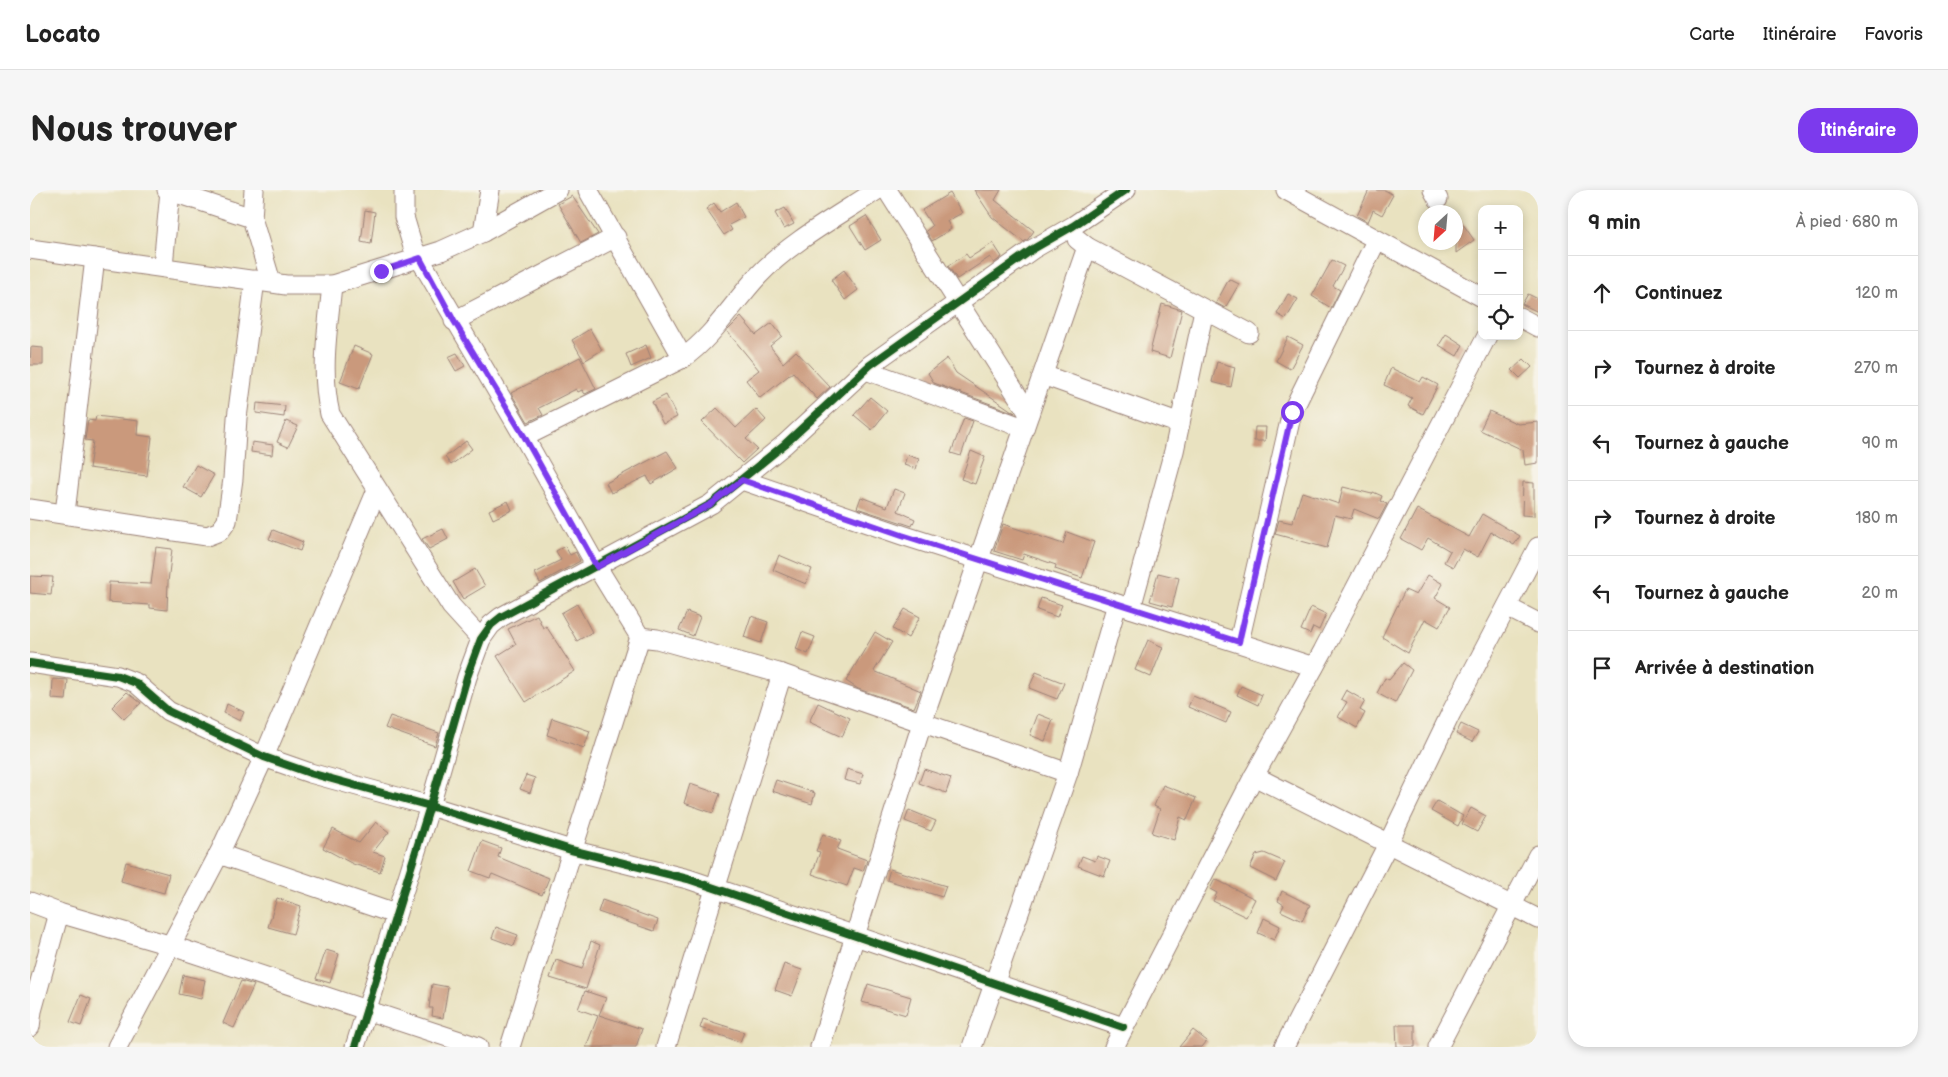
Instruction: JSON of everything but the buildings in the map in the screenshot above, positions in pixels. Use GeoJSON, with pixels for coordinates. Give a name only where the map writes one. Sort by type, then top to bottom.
{"type":"FeatureCollection","features":[{"type":"Feature","properties":{"kind":"street"},"geometry":{"type":"LineString","coordinates":[[30,510],[207,536],[220,531],[227,521],[233,479],[237,418],[263,281],[252,218],[254,190]]}},
{"type":"Feature","properties":{"kind":"street"},"geometry":{"type":"LineString","coordinates":[[404,190],[404,217],[413,247],[454,321],[524,436],[597,567],[640,637],[570,850],[510,1047]]}},
{"type":"Feature","properties":{"kind":"street"},"geometry":{"type":"LineString","coordinates":[[484,232],[490,190]]}},
{"type":"Feature","properties":{"kind":"street"},"geometry":{"type":"LineString","coordinates":[[30,249],[304,286],[332,285],[441,251],[484,232],[558,190]]}},
{"type":"Feature","properties":{"kind":"street"},"geometry":{"type":"LineString","coordinates":[[588,190],[683,358]]}},
{"type":"Feature","properties":{"kind":"street"},"geometry":{"type":"LineString","coordinates":[[524,436],[683,358],[696,348],[758,276],[776,259],[877,190]]}},
{"type":"Feature","properties":{"kind":"street"},"geometry":{"type":"LineString","coordinates":[[887,190],[958,303],[1027,421]]}},
{"type":"Feature","properties":{"kind":"street"},"geometry":{"type":"LineString","coordinates":[[355,1047],[430,806],[467,677],[481,639],[491,625],[501,617],[711,504],[785,444],[866,370],[1033,249],[1126,190]]}},
{"type":"Feature","properties":{"kind":"street"},"geometry":{"type":"LineString","coordinates":[[1286,190],[1376,241],[1478,295]]}},
{"type":"Feature","properties":{"kind":"street"},"geometry":{"type":"LineString","coordinates":[[163,266],[169,191],[252,218]]}},
{"type":"Feature","properties":{"kind":"street"},"geometry":{"type":"LineString","coordinates":[[1065,230],[1087,247],[1249,333]]}},
{"type":"Feature","properties":{"kind":"street"},"geometry":{"type":"LineString","coordinates":[[454,321],[616,237]]}},
{"type":"Feature","properties":{"kind":"street"},"geometry":{"type":"LineString","coordinates":[[1239,642],[1292,412],[1376,241]]}},
{"type":"Feature","properties":{"kind":"street"},"geometry":{"type":"LineString","coordinates":[[820,1047],[923,723],[1087,247]]}},
{"type":"Feature","properties":{"kind":"street"},"geometry":{"type":"LineString","coordinates":[[66,514],[95,258]]}},
{"type":"Feature","properties":{"kind":"street"},"geometry":{"type":"LineString","coordinates":[[332,285],[325,392],[330,414],[451,606],[481,639]]}},
{"type":"Feature","properties":{"kind":"street"},"geometry":{"type":"LineString","coordinates":[[972,1047],[1124,606],[1180,424],[1204,310]]}},
{"type":"Feature","properties":{"kind":"street"},"geometry":{"type":"LineString","coordinates":[[1523,319],[1538,327]]}},
{"type":"Feature","properties":{"kind":"street"},"geometry":{"type":"LineString","coordinates":[[1114,1047],[1254,776],[1314,667],[1485,340]]}},
{"type":"Feature","properties":{"kind":"street"},"geometry":{"type":"LineString","coordinates":[[866,370],[1027,421]]}},
{"type":"Feature","properties":{"kind":"street"},"geometry":{"type":"LineString","coordinates":[[1043,376],[1180,424]]}},
{"type":"Feature","properties":{"kind":"street"},"geometry":{"type":"LineString","coordinates":[[742,480],[979,560],[1314,667]]}},
{"type":"Feature","properties":{"kind":"street"},"geometry":{"type":"LineString","coordinates":[[117,1047],[169,945],[219,854],[264,757],[377,490]]}},
{"type":"Feature","properties":{"kind":"street"},"geometry":{"type":"LineString","coordinates":[[1284,1047],[1388,844],[1451,714],[1538,547]]}},
{"type":"Feature","properties":{"kind":"street"},"geometry":{"type":"LineString","coordinates":[[1507,608],[1538,623]]}},
{"type":"Feature","properties":{"kind":"street"},"geometry":{"type":"LineString","coordinates":[[640,637],[657,639],[782,674],[1068,773]]}},
{"type":"Feature","properties":{"kind":"street"},"geometry":{"type":"LineString","coordinates":[[30,663],[118,676],[136,683],[168,711],[264,757],[326,778],[430,806],[570,850],[688,879],[1123,1027]]}},
{"type":"Feature","properties":{"kind":"street"},"geometry":{"type":"LineString","coordinates":[[666,1047],[782,674]]}},
{"type":"Feature","properties":{"kind":"street"},"geometry":{"type":"LineString","coordinates":[[1254,776],[1538,920]]}},
{"type":"Feature","properties":{"kind":"street"},"geometry":{"type":"LineString","coordinates":[[219,854],[395,914]]}},
{"type":"Feature","properties":{"kind":"street"},"geometry":{"type":"LineString","coordinates":[[1438,1047],[1538,855]]}},
{"type":"Feature","properties":{"kind":"street"},"geometry":{"type":"LineString","coordinates":[[30,902],[59,913],[169,945],[478,1047]]}},
{"type":"Feature","properties":{"kind":"street"},"geometry":{"type":"LineString","coordinates":[[30,1027],[32,1010],[59,913]]}},
{"type":"Feature","properties":{"kind":"cycle path"},"geometry":{"type":"LineString","coordinates":[[355,1047],[430,806],[467,677],[481,639],[491,625],[501,617],[711,504],[785,444],[870,365],[1033,249],[1073,226],[1126,190]]}},
{"type":"Feature","properties":{"kind":"cycle path"},"geometry":{"type":"LineString","coordinates":[[30,663],[118,676],[136,683],[168,711],[264,757],[310,773],[430,806],[571,850],[688,879],[1123,1027]]}},
{"type":"Feature","properties":{"kind":"route"},"geometry":{"type":"LineString","coordinates":[[381,271],[420,258],[454,321],[524,436],[597,567],[666,531],[711,504],[742,480],[902,535],[1239,642],[1245,609],[1292,412]]}}]}
